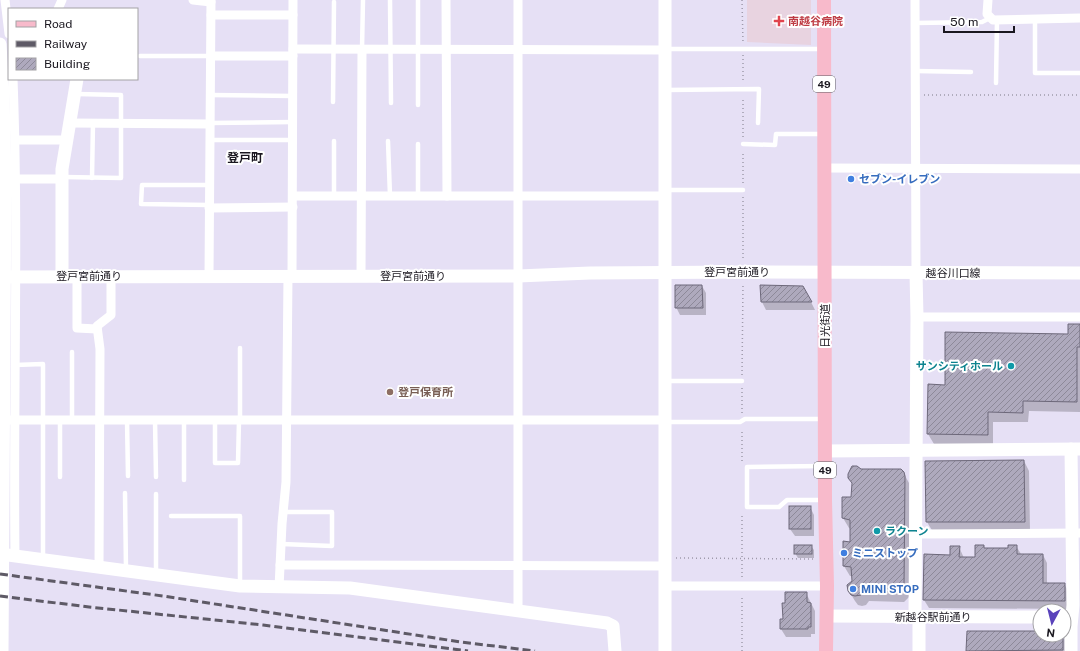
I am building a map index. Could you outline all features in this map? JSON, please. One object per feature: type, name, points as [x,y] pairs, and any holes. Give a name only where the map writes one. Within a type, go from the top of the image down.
[{"type":"main road","name":"日光街道","points":[[824,0],[826,651]]},
{"type":"street","points":[[5,0],[8,26]]},
{"type":"street","points":[[193,0],[211,1],[209,276]]},
{"type":"street","points":[[279,588],[286,482],[288,420],[290,276],[293,207],[293,0]]},
{"type":"street","points":[[446,0],[447,196]]},
{"type":"street","points":[[518,0],[518,610]]},
{"type":"street","points":[[665,0],[664,421],[668,562],[664,586],[665,651]]},
{"type":"street","points":[[915,0],[917,317],[916,534],[919,651]]},
{"type":"street","points":[[988,0],[987,14],[994,19],[1080,18]]},
{"type":"street","points":[[211,15],[293,15]]},
{"type":"street","points":[[0,44],[10,178],[15,277],[14,420],[16,556]]},
{"type":"street","points":[[210,56],[334,50],[664,49]]},
{"type":"street","points":[[361,276],[362,50]]},
{"type":"street","points":[[2,651],[10,178],[15,140],[13,80]]},
{"type":"street","points":[[62,276],[62,178],[77,80]]},
{"type":"street","points":[[70,123],[210,123]]},
{"type":"street","points":[[15,140],[67,140]]},
{"type":"street","points":[[825,168],[1080,169]]},
{"type":"street","points":[[10,178],[62,178]]},
{"type":"street","points":[[293,196],[518,196],[664,193]]},
{"type":"street","points":[[209,206],[293,207]]},
{"type":"street","name":"登戸宮前通り","points":[[0,277],[518,276],[576,273],[825,272]]},
{"type":"street","name":"越谷川口線","points":[[825,272],[1080,273]]},
{"type":"street","points":[[77,276],[78,328],[97,329]]},
{"type":"street","points":[[99,568],[100,348],[98,344],[97,326],[111,315],[111,276]]},
{"type":"street","points":[[917,317],[1080,317]]},
{"type":"street","points":[[0,420],[664,421]]},
{"type":"street","points":[[825,451],[1076,449],[1076,533],[1072,617]]},
{"type":"street","points":[[916,534],[1076,533]]},
{"type":"street","points":[[0,554],[240,586],[279,588],[350,588],[607,623],[613,626],[615,651]]},
{"type":"street","points":[[280,564],[518,566],[668,562]]},
{"type":"street","points":[[664,586],[827,586]]},
{"type":"street","name":"新越谷駅前通り","points":[[826,616],[1032,617]]},
{"type":"lane","points":[[362,50],[363,0]]},
{"type":"lane","points":[[390,0],[391,103]]},
{"type":"lane","points":[[418,0],[418,105]]},
{"type":"lane","points":[[333,102],[334,2]]},
{"type":"lane","points":[[915,23],[982,22],[994,19],[996,83]]},
{"type":"lane","points":[[1035,19],[1035,73],[1080,73]]},
{"type":"lane","points":[[664,49],[824,49]]},
{"type":"lane","points":[[140,56],[210,56]]},
{"type":"lane","points":[[916,71],[972,72]]},
{"type":"lane","points":[[665,90],[759,89],[758,123]]},
{"type":"lane","points":[[62,178],[121,178],[121,95],[76,94]]},
{"type":"lane","points":[[210,95],[293,96]]},
{"type":"lane","points":[[210,123],[293,122]]},
{"type":"lane","points":[[92,178],[93,123]]},
{"type":"lane","points":[[743,144],[774,145],[776,134],[824,134]]},
{"type":"lane","points":[[210,140],[293,140]]},
{"type":"lane","points":[[334,141],[334,196]]},
{"type":"lane","points":[[388,141],[390,196]]},
{"type":"lane","points":[[418,144],[418,196]]},
{"type":"lane","points":[[209,206],[141,204],[142,185],[210,185]]},
{"type":"lane","points":[[664,193],[743,190]]},
{"type":"lane","points":[[215,420],[215,463],[238,463],[240,348]]},
{"type":"lane","points":[[72,352],[72,420]]},
{"type":"lane","points":[[15,364],[43,364],[43,560]]},
{"type":"lane","points":[[664,381],[742,381]]},
{"type":"lane","points":[[664,421],[740,422],[745,419],[825,419]]},
{"type":"lane","points":[[60,420],[60,477]]},
{"type":"lane","points":[[127,420],[128,476]]},
{"type":"lane","points":[[155,420],[156,477]]},
{"type":"lane","points":[[184,420],[184,480]]},
{"type":"lane","points":[[825,466],[747,467],[747,507],[779,507],[787,500],[825,500]]},
{"type":"lane","points":[[125,493],[126,571]]},
{"type":"lane","points":[[156,494],[156,575]]},
{"type":"lane","points":[[282,544],[332,546],[332,512],[283,512]]},
{"type":"lane","points":[[171,516],[240,516],[240,586]]},
{"type":"path","points":[[742,0],[743,272]]},
{"type":"path","points":[[915,95],[1080,95]]},
{"type":"path","points":[[668,562],[814,559]]},
{"type":"shaded area","name":"南越谷病院","points":[[747,0],[811,0],[811,45],[747,42]]},
{"type":"building","points":[[675,285],[702,285],[703,308],[675,308]]},
{"type":"building","points":[[760,285],[803,286],[812,302],[761,302]]},
{"type":"building","name":"サンシティホール","points":[[1068,324],[1080,324],[1080,347],[1077,347],[1077,402],[1023,401],[1023,413],[988,412],[988,435],[927,434],[928,384],[945,385],[945,332],[1068,334]]},
{"type":"building","points":[[1024,460],[1025,522],[926,522],[925,461]]},
{"type":"building","name":"ラクーン","points":[[852,466],[857,466],[861,469],[901,469],[904,472],[904,587],[898,592],[863,591],[861,595],[855,596],[851,595],[848,591],[847,585],[852,581],[851,567],[843,566],[843,541],[850,542],[850,520],[842,518],[842,497],[851,497],[852,483],[848,478],[848,474]]},
{"type":"building","points":[[789,506],[811,506],[811,529],[789,529]]},
{"type":"building","points":[[794,545],[812,545],[812,554],[794,554]]},
{"type":"building","points":[[975,545],[984,545],[984,548],[1008,548],[1008,545],[1017,545],[1017,554],[1043,554],[1043,583],[1065,583],[1065,601],[923,600],[924,554],[950,555],[950,546],[960,546],[959,557],[975,557]]},
{"type":"building","points":[[785,592],[807,592],[807,602],[811,603],[811,627],[808,627],[808,629],[780,629],[780,619],[783,619],[782,603],[785,603]]},
{"type":"building","points":[[967,631],[1032,631],[1032,643],[1063,643],[1063,650],[966,651]]},
{"type":"railway","points":[[0,574],[163,596],[461,642],[535,651]]},
{"type":"railway","points":[[0,596],[263,625],[468,651]]},
{"type":"place","name":"南越谷病院","points":[[779,21]]},
{"type":"place","name":"セブン-イレブン","points":[[851,179]]},
{"type":"place","name":"サンシティホール","points":[[1011,366]]},
{"type":"place","name":"登戸保育所","points":[[390,392]]},
{"type":"place","name":"ラクーン","points":[[877,531]]},
{"type":"place","name":"ミニストップ","points":[[844,553]]},
{"type":"place","name":"MINI STOP","points":[[853,589]]},
{"type":"district","name":"登戸町","points":[[245,158]]}]
